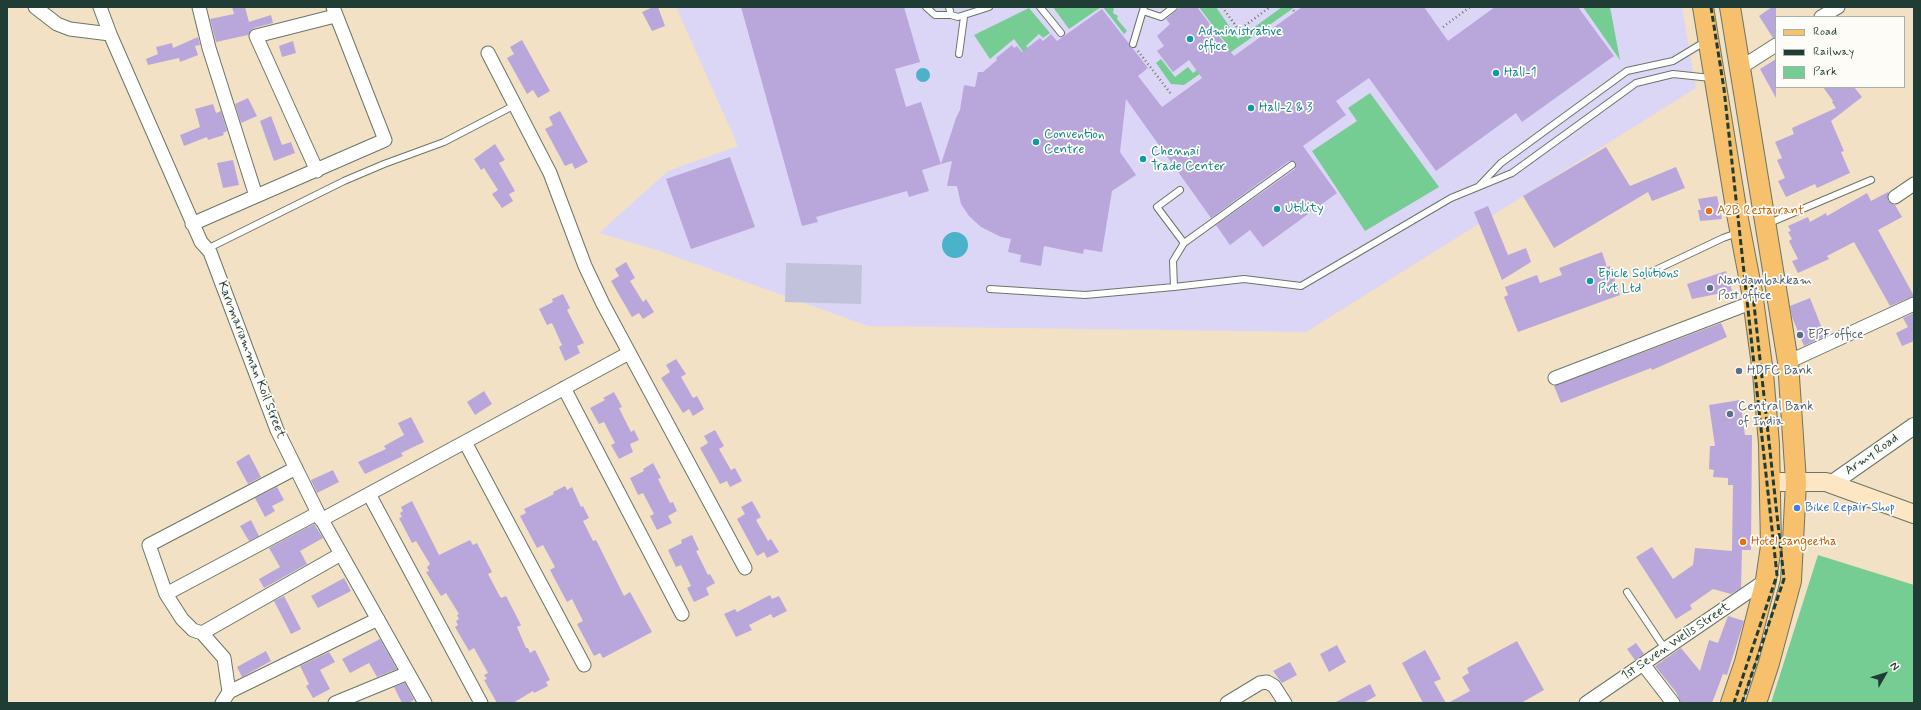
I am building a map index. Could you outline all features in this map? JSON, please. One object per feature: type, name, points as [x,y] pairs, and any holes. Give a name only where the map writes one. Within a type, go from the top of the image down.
[{"type":"main road","points":[[1703,7],[1753,302],[1763,373],[1770,444],[1771,546],[1766,580],[1745,662],[1731,703]]},
{"type":"main road","points":[[1730,7],[1788,362],[1796,482],[1790,581],[1770,663],[1756,703]]},
{"type":"main road","points":[[1746,257],[1771,254]]},
{"type":"main road","points":[[1770,482],[1818,481],[1831,484],[1914,514]]},
{"type":"street","points":[[35,7],[57,24],[70,29],[110,34]]},
{"type":"street","name":"Karumariamman Koil Street","points":[[100,7],[110,34],[192,224],[201,242],[210,252],[277,430],[320,516],[425,703]]},
{"type":"street","points":[[199,7],[209,48],[256,196]]},
{"type":"street","points":[[1823,16],[1838,7]]},
{"type":"street","points":[[192,224],[317,171],[385,140],[334,11],[256,36],[317,171]]},
{"type":"street","points":[[1740,68],[1775,46]]},
{"type":"street","points":[[488,53],[556,188],[588,273],[744,568]]},
{"type":"street","points":[[1895,197],[1914,184]]},
{"type":"street","points":[[1555,378],[1753,302]]},
{"type":"street","points":[[1788,362],[1914,304]]},
{"type":"street","points":[[166,594],[320,516],[369,494],[629,353]]},
{"type":"street","points":[[564,388],[682,614]]},
{"type":"street","name":"Army Road","points":[[1831,484],[1914,426]]},
{"type":"street","points":[[465,442],[584,665]]},
{"type":"street","points":[[229,692],[224,658],[202,634],[192,630],[182,619],[166,594],[149,545],[296,468]]},
{"type":"street","points":[[369,494],[481,703]]},
{"type":"street","points":[[202,634],[341,554]]},
{"type":"street","name":"1st Seven Wells Street","points":[[1586,703],[1766,580]]},
{"type":"street","points":[[222,703],[229,692],[378,619]]},
{"type":"street","points":[[1643,664],[1673,703]]},
{"type":"street","points":[[335,703],[408,673]]},
{"type":"street","points":[[1227,703],[1260,683],[1267,682],[1274,686],[1285,703]]},
{"type":"lane","points":[[926,7],[935,15],[950,15],[954,17],[964,17],[989,7]]},
{"type":"lane","points":[[949,7],[950,15]]},
{"type":"lane","points":[[1040,7],[1061,33]]},
{"type":"lane","points":[[1133,44],[1143,9],[1161,17],[1174,7]]},
{"type":"lane","points":[[959,54],[964,17]]},
{"type":"lane","points":[[1477,188],[1501,163],[1628,71],[1673,61],[1708,40]]},
{"type":"lane","points":[[990,289],[1086,295],[1244,279],[1301,286],[1450,198],[1512,173],[1636,84],[1673,74],[1714,78]]},
{"type":"lane","points":[[207,249],[344,181],[384,164],[444,142],[515,105]]},
{"type":"lane","points":[[1174,287],[1173,260],[1184,243],[1292,165]]},
{"type":"lane","points":[[1766,225],[1871,180]]},
{"type":"lane","points":[[1180,190],[1157,207],[1184,243]]},
{"type":"lane","points":[[1645,275],[1723,238],[1741,232]]},
{"type":"lane","points":[[1627,592],[1664,649]]},
{"type":"path","points":[[1222,7],[1239,30],[1270,7]]},
{"type":"path","points":[[1291,7],[1294,11]]},
{"type":"path","points":[[1461,7],[1464,11]]},
{"type":"path","points":[[1443,27],[1470,7]]},
{"type":"path","points":[[1133,44],[1170,94]]},
{"type":"shaded area","name":"Chennai Trade Center","points":[[676,7],[1682,7],[1696,88],[1306,332],[868,326],[657,250],[599,233],[668,171],[738,146]]},
{"type":"shaded area","points":[[786,263],[862,265],[861,304],[785,302]]},
{"type":"green space","points":[[1053,7],[1101,7],[1069,29]]},
{"type":"green space","points":[[1103,7],[1114,7],[1113,13],[1118,16],[1117,19],[1127,31],[1124,34]]},
{"type":"green space","points":[[1199,7],[1216,7],[1238,39],[1282,7],[1295,7],[1184,85],[1171,84],[1156,63],[1161,59],[1175,77],[1188,67],[1193,73],[1228,46]]},
{"type":"green space","points":[[1583,7],[1610,7],[1620,60]]},
{"type":"green space","points":[[1029,8],[1050,33],[1043,38],[1039,34],[1026,46],[1029,49],[1024,53],[1014,39],[990,59],[974,35]]},
{"type":"green space","points":[[1370,93],[1439,187],[1365,231],[1312,151],[1357,121],[1348,108]]},
{"type":"green space","points":[[1818,555],[1914,585],[1914,703],[1771,703]]},
{"type":"water","points":[[920,68],[926,68],[930,72],[930,78],[926,82],[920,82],[916,78],[916,72]]},
{"type":"water","points":[[955,232],[964,236],[968,245],[964,254],[955,258],[946,254],[942,245],[946,236]]},
{"type":"building","points":[[232,7],[245,7],[249,22],[271,15],[273,23],[254,28],[248,35],[216,42],[210,19],[234,14]]},
{"type":"building","points":[[653,7],[658,7],[665,26],[652,31],[642,12]]},
{"type":"building","points":[[741,7],[904,7],[920,62],[895,69],[906,107],[921,102],[941,164],[922,170],[929,191],[909,197],[907,191],[816,217],[818,222],[802,226]]},
{"type":"building","points":[[1181,7],[1197,7],[1234,56],[1302,7],[1424,7],[1448,41],[1495,7],[1578,7],[1614,56],[1522,122],[1516,113],[1436,171],[1369,78],[1336,101],[1346,115],[1303,146],[1337,193],[1263,247],[1250,230],[1230,245],[1216,225],[1295,169],[1295,162],[1289,161],[1211,218],[1126,99],[1120,152],[1136,175],[1112,191],[1102,252],[1084,249],[1083,254],[1044,246],[1041,266],[1020,262],[1021,255],[1008,252],[1011,239],[1001,237],[981,227],[969,216],[961,204],[957,186],[947,186],[952,161],[941,164],[960,110],[964,85],[975,87],[978,72],[983,72],[997,60],[996,58],[1012,45],[1014,48],[1017,46],[1022,52],[1040,38],[1043,41],[1051,34],[1057,41],[1102,9],[1148,68],[1138,76],[1162,107],[1202,78],[1189,60],[1173,72],[1157,51],[1164,46],[1157,36],[1170,24],[1166,19]]},
{"type":"building","points":[[1772,7],[1776,7],[1775,37],[1773,38],[1759,16]]},
{"type":"building","points":[[198,37],[200,45],[195,46],[198,55],[180,62],[179,58],[148,65],[146,59],[158,54],[156,47],[172,43],[173,48]]},
{"type":"building","points":[[522,40],[550,91],[538,98],[533,90],[527,94],[507,58],[514,54],[510,47]]},
{"type":"building","points":[[293,41],[296,53],[282,57],[279,46]]},
{"type":"building","points":[[1775,60],[1776,98],[1760,69]]},
{"type":"building","points":[[1824,88],[1855,88],[1862,97],[1831,121],[1844,151],[1841,152],[1850,173],[1817,188],[1815,184],[1786,197],[1778,181],[1785,178],[1777,160],[1782,158],[1775,142],[1794,134],[1792,128],[1836,108],[1832,102],[1833,101]]},
{"type":"building","points":[[248,98],[257,116],[241,123],[235,104]]},
{"type":"building","points":[[213,104],[216,113],[221,111],[227,131],[223,133],[224,135],[208,140],[207,137],[184,146],[180,135],[200,127],[195,109]]},
{"type":"building","points":[[560,111],[588,162],[575,169],[572,163],[565,166],[545,129],[553,125],[549,117]]},
{"type":"building","points":[[271,116],[282,145],[291,142],[295,153],[274,161],[260,121]]},
{"type":"building","points":[[495,144],[505,160],[499,163],[515,191],[509,194],[513,201],[502,208],[492,194],[498,190],[484,168],[481,170],[474,159]]},
{"type":"building","points":[[1606,147],[1630,186],[1676,167],[1685,188],[1652,201],[1648,192],[1554,248],[1523,196]]},
{"type":"building","points":[[730,157],[755,227],[691,249],[666,179]]},
{"type":"building","points":[[233,160],[239,185],[223,188],[217,163]]},
{"type":"building","points":[[1888,192],[1888,201],[1895,205],[1902,217],[1878,230],[1914,296],[1890,306],[1854,242],[1827,256],[1829,259],[1798,273],[1792,261],[1798,259],[1789,241],[1792,239],[1788,232],[1791,231],[1788,226],[1808,217],[1810,222],[1826,213],[1827,216],[1867,193],[1871,201]]},
{"type":"building","points":[[1717,196],[1722,219],[1700,221],[1698,210],[1701,210],[1698,199]]},
{"type":"building","points":[[1488,206],[1508,255],[1526,248],[1531,262],[1502,280],[1474,212]]},
{"type":"building","points":[[1602,252],[1607,267],[1610,266],[1620,295],[1518,332],[1504,297],[1508,295],[1505,287],[1537,275],[1540,283],[1562,275],[1559,268]]},
{"type":"building","points":[[626,262],[635,278],[630,281],[643,302],[646,299],[654,312],[643,319],[639,313],[632,317],[611,281],[619,276],[615,269]]},
{"type":"building","name":"Nandambakkam Post office","points":[[1726,271],[1732,291],[1692,299],[1687,284]]},
{"type":"building","points":[[563,294],[570,308],[567,310],[584,343],[577,346],[580,353],[565,361],[559,347],[562,345],[552,323],[547,325],[539,309],[553,302],[552,299]]},
{"type":"building","points":[[1810,298],[1825,336],[1804,346],[1792,317],[1790,306]]},
{"type":"building","points":[[1914,313],[1914,341],[1902,346],[1896,333],[1908,327],[1903,318]]},
{"type":"building","points":[[1721,323],[1727,337],[1652,370],[1651,368],[1561,403],[1554,386]]},
{"type":"building","points":[[676,359],[686,374],[681,377],[693,398],[697,396],[704,409],[693,416],[689,409],[683,413],[661,378],[670,372],[666,365]]},
{"type":"building","points":[[484,391],[492,404],[475,415],[467,402]]},
{"type":"building","points":[[614,392],[622,407],[619,408],[631,432],[634,430],[639,440],[630,444],[633,452],[619,459],[611,445],[615,443],[604,422],[599,424],[590,408],[605,400],[603,398]]},
{"type":"building","points":[[1740,400],[1745,435],[1752,435],[1751,550],[1742,550],[1741,588],[1731,594],[1713,589],[1690,605],[1692,609],[1676,619],[1636,557],[1652,547],[1673,579],[1693,565],[1695,548],[1732,551],[1733,485],[1728,485],[1728,478],[1713,477],[1714,470],[1709,469],[1710,446],[1715,446],[1709,405]]},
{"type":"building","points":[[411,417],[424,442],[401,453],[403,456],[365,474],[358,462],[386,449],[384,446],[404,435],[398,423]]},
{"type":"building","points":[[715,430],[724,446],[719,449],[731,470],[735,468],[742,481],[730,487],[727,481],[720,484],[700,448],[708,443],[704,436]]},
{"type":"building","points":[[249,454],[261,477],[248,484],[236,462]]},
{"type":"building","points":[[653,463],[661,478],[658,479],[670,503],[673,502],[677,511],[668,516],[672,523],[657,530],[650,516],[654,514],[643,493],[638,495],[630,478],[644,471],[643,469]]},
{"type":"building","points":[[333,470],[339,482],[317,493],[311,480]]},
{"type":"building","points":[[565,486],[567,490],[572,487],[581,507],[583,506],[589,518],[583,521],[593,541],[596,540],[624,596],[630,592],[652,632],[603,658],[600,653],[594,656],[577,624],[583,621],[572,599],[567,602],[550,570],[555,567],[543,545],[537,548],[520,516],[526,513],[524,509],[554,494],[553,492]]},
{"type":"building","points":[[277,487],[284,500],[272,506],[275,511],[265,517],[255,498]]},
{"type":"building","points":[[412,501],[439,555],[470,540],[473,545],[477,543],[492,572],[488,574],[498,593],[501,598],[506,596],[521,625],[517,627],[526,648],[528,648],[530,653],[535,650],[550,680],[546,682],[548,686],[534,693],[533,691],[513,703],[497,703],[484,680],[487,679],[484,675],[488,673],[474,648],[469,651],[455,627],[458,625],[456,621],[459,619],[457,615],[459,614],[446,593],[441,596],[426,572],[429,571],[427,567],[430,564],[416,541],[412,543],[399,518],[402,517],[400,513],[403,511],[401,507]]},
{"type":"building","points":[[752,501],[761,517],[756,520],[768,541],[771,539],[779,552],[767,558],[764,552],[757,556],[737,519],[745,514],[741,507]]},
{"type":"building","points":[[251,520],[259,536],[249,541],[240,526]]},
{"type":"building","points":[[314,524],[323,538],[300,551],[307,564],[264,588],[259,579],[280,567],[269,548]]},
{"type":"building","points":[[692,535],[699,550],[696,551],[708,575],[710,574],[715,583],[706,588],[709,595],[694,602],[687,588],[691,586],[681,565],[676,567],[668,550],[682,543],[681,540]]},
{"type":"building","points":[[344,578],[351,591],[318,608],[311,596]]},
{"type":"building","points":[[770,595],[772,599],[779,596],[787,611],[773,618],[771,614],[749,625],[752,630],[736,637],[724,614],[735,609],[737,612]]},
{"type":"building","points":[[284,596],[301,629],[291,634],[274,601]]},
{"type":"building","points":[[1728,616],[1744,621],[1727,675],[1723,674],[1712,703],[1681,703],[1676,692],[1655,666],[1681,648],[1700,671],[1709,640],[1718,643]]},
{"type":"building","points":[[380,639],[397,669],[377,677],[369,663],[350,673],[342,659]]},
{"type":"building","points":[[1517,641],[1544,690],[1521,703],[1448,703],[1470,691],[1462,677],[1469,673],[1467,668]]},
{"type":"building","points":[[1636,643],[1644,654],[1635,660],[1627,649]]},
{"type":"building","points":[[1337,645],[1346,662],[1329,672],[1320,654]]},
{"type":"building","points":[[1425,650],[1441,679],[1434,682],[1446,703],[1423,703],[1402,663]]},
{"type":"building","points":[[266,651],[271,661],[242,677],[237,667]]},
{"type":"building","points":[[329,652],[335,662],[320,670],[330,689],[313,698],[306,686],[309,684],[300,666]]},
{"type":"building","points":[[1290,662],[1297,675],[1282,683],[1273,671]]},
{"type":"building","points":[[405,683],[414,700],[408,703],[402,703],[394,687]]},
{"type":"building","points":[[1370,684],[1376,696],[1363,703],[1334,703]]},
{"type":"railway","points":[[1711,7],[1724,89],[1777,575],[1734,703]]},
{"type":"railway","points":[[1742,703],[1784,579],[1751,277]]},
{"type":"place","name":"Administrative office","points":[[1190,39]]},
{"type":"place","name":"Hall-1","points":[[1496,73]]},
{"type":"place","name":"Hall-2 & 3","points":[[1251,108]]},
{"type":"place","name":"Convention Centre","points":[[1036,142]]},
{"type":"place","name":"Chennai Trade Center","points":[[1143,159]]},
{"type":"place","name":"Utility","points":[[1277,209]]},
{"type":"place","name":"A2B Restaurant","points":[[1709,211]]},
{"type":"place","name":"Epicle Solutions Pvt Ltd","points":[[1590,281]]},
{"type":"place","name":"Nandambakkam Post office","points":[[1710,288]]},
{"type":"place","name":"EPF office","points":[[1800,335]]},
{"type":"place","name":"HDFC Bank","points":[[1739,371]]},
{"type":"place","name":"Central Bank of India","points":[[1730,414]]},
{"type":"place","name":"Bike Repair Shop","points":[[1797,508]]},
{"type":"place","name":"Hotel sangeetha","points":[[1743,542]]}]
